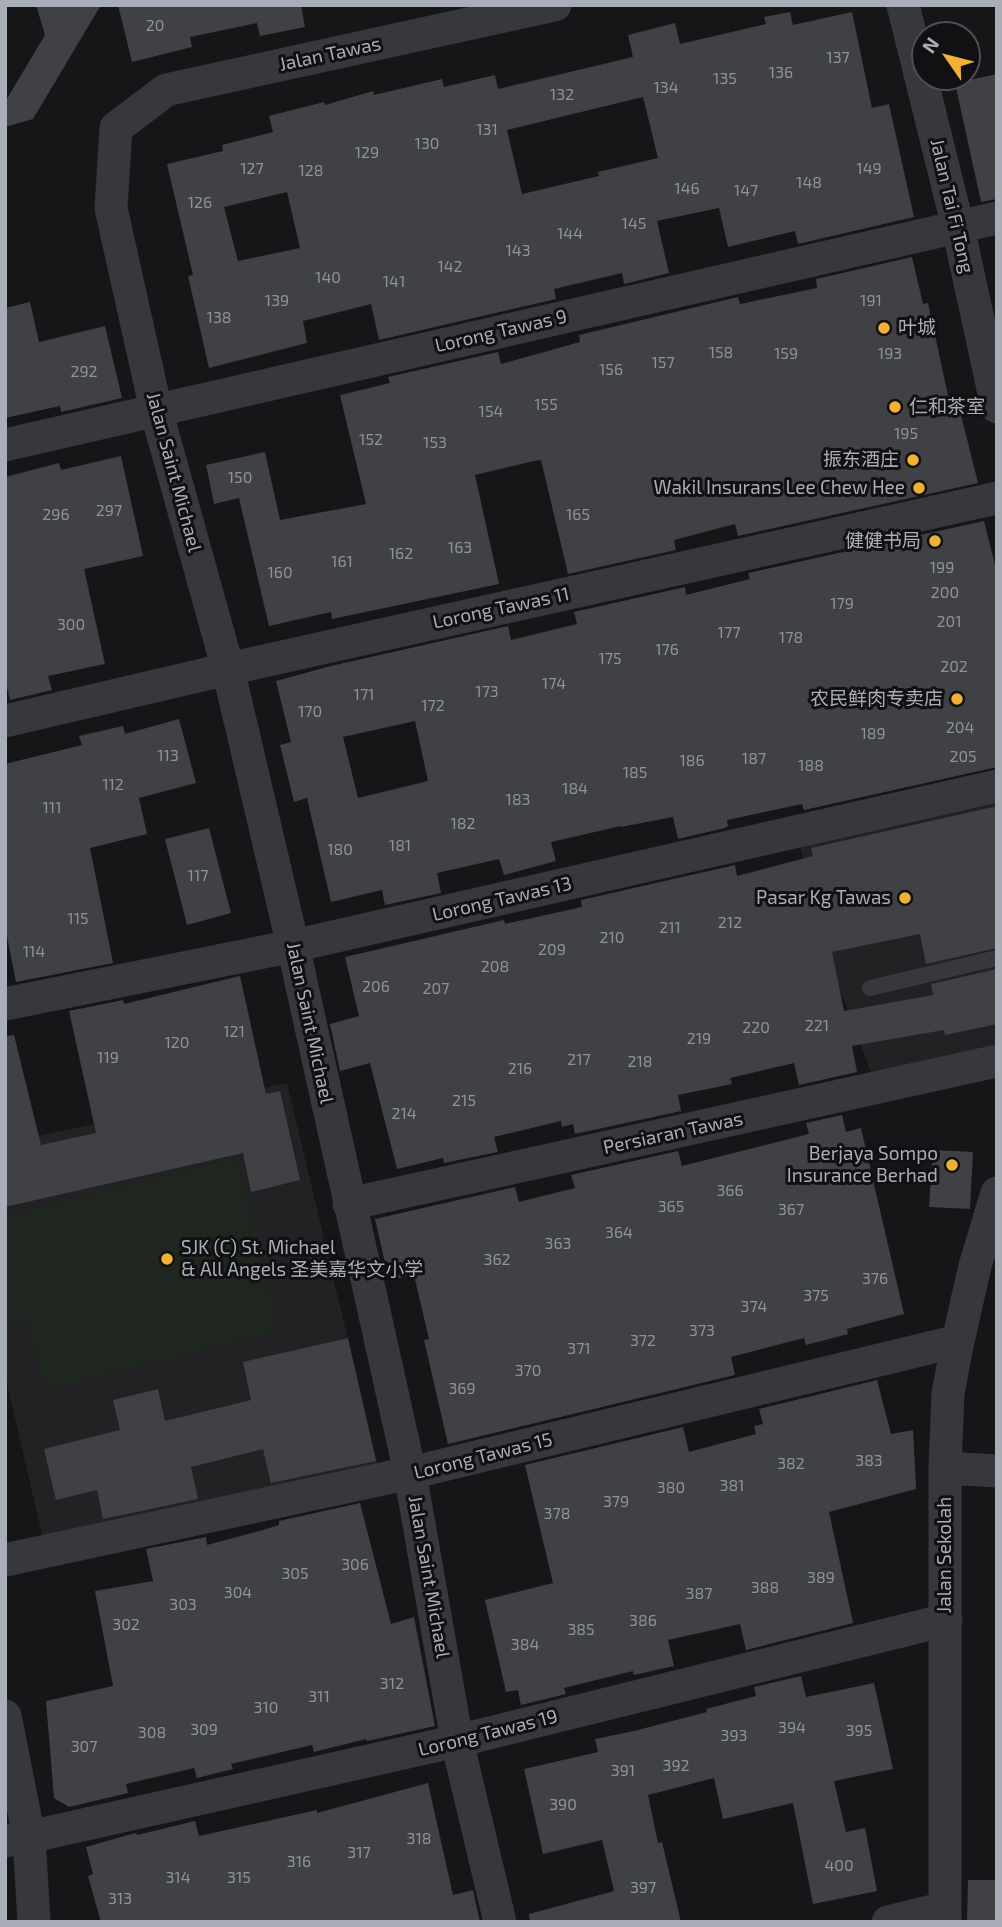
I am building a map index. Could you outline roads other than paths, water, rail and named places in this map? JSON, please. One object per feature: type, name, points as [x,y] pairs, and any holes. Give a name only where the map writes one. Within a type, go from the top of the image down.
[{"type":"street","name":"Jalan Tawas","points":[[116,128],[166,90],[555,5]]},
{"type":"street","name":"Jalan Tai Fi Tong","points":[[903,5],[958,227],[997,407]]},
{"type":"street","name":"Jalan Saint Michael","points":[[116,128],[111,208],[156,410],[228,669],[293,946],[410,1474],[457,1741],[500,1922]]},
{"type":"street","name":"Lorong Tawas 9","points":[[5,444],[997,218]]},
{"type":"street","name":"Lorong Tawas 11","points":[[5,721],[997,498]]},
{"type":"street","name":"Lorong Tawas 13","points":[[5,1004],[293,946],[997,786]]},
{"type":"street","name":"Persiaran Tawas","points":[[349,1205],[997,1061]]},
{"type":"street","name":"Jalan Sekolah","points":[[945,1915],[945,1468],[948,1393],[975,1266],[997,1193]]},
{"type":"street","name":"Lorong Tawas 15","points":[[5,1560],[410,1474],[958,1341]]},
{"type":"street","points":[[945,1468],[997,1471]]},
{"type":"street","name":"Lorong Tawas 19","points":[[17,1839],[457,1741],[946,1620]]},
{"type":"street","points":[[5,1716],[17,1839],[31,1920]]},
{"type":"street","points":[[888,1922],[945,1915]]},
{"type":"lane","points":[[870,988],[997,958]]},
{"type":"place","name":"叶城","points":[[884,328]]},
{"type":"place","name":"仁和茶室","points":[[895,407]]},
{"type":"place","name":"振东酒庄","points":[[913,460]]},
{"type":"place","name":"Wakil Insurans Lee Chew Hee","points":[[919,488]]},
{"type":"place","name":"健健书局","points":[[935,541]]},
{"type":"place","name":"农民鲜肉专卖店","points":[[957,699]]},
{"type":"place","name":"Pasar Kg Tawas","points":[[905,898]]},
{"type":"place","name":"Berjaya Sompo Insurance Berhad","points":[[952,1165]]},
{"type":"place","name":"SJK (C) St. Michael & All Angels 圣美嘉华文小学","points":[[167,1259]]}]
